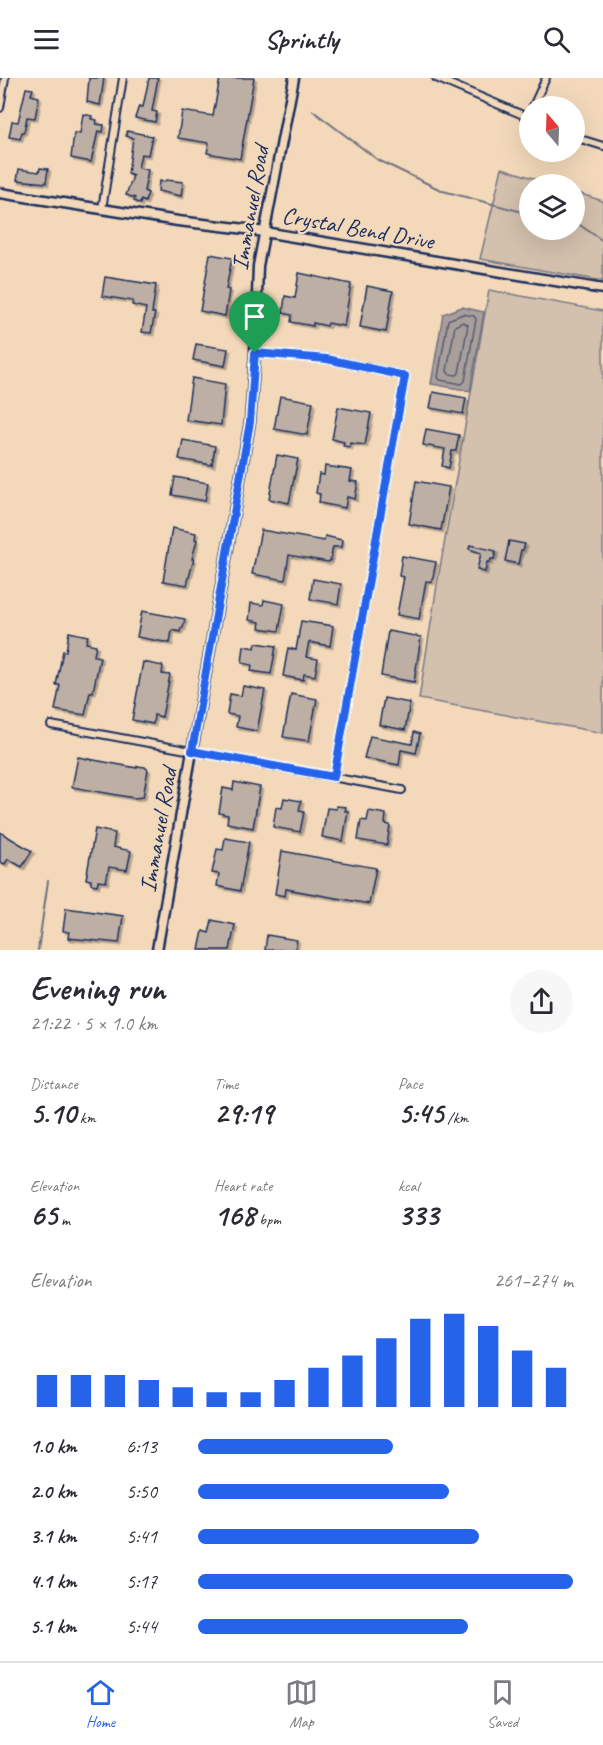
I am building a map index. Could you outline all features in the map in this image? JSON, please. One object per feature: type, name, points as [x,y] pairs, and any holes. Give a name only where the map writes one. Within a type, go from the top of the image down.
[{"type":"street","points":[[0,108],[5,78]]},
{"type":"street","points":[[102,209],[123,78]]},
{"type":"street","name":"Immanuel Road","points":[[157,950],[250,422],[255,353],[256,285],[294,78]]},
{"type":"street","points":[[436,78],[519,113]]},
{"type":"street","points":[[538,96],[546,78]]},
{"type":"street","points":[[585,140],[603,146]]},
{"type":"street","name":"Crystal Bend Drive","points":[[0,193],[264,232],[603,290]]},
{"type":"street","points":[[255,353],[327,359],[405,376],[334,777]]},
{"type":"street","points":[[51,725],[402,790]]},
{"type":"shaded area","points":[[502,168],[520,174],[519,240],[585,240],[585,195],[603,201],[603,281],[480,259]]},
{"type":"shaded area","points":[[489,290],[603,311],[603,733],[419,699]]},
{"type":"water","points":[[462,307],[484,312],[470,391],[431,384],[443,314]]},
{"type":"building","points":[[89,78],[104,78],[100,105],[87,102]]},
{"type":"building","points":[[149,78],[158,78],[152,111],[157,112],[155,122],[135,118],[139,106],[143,107]]},
{"type":"building","points":[[220,78],[254,78],[240,159],[207,153],[209,143],[178,138],[182,111],[213,116]]},
{"type":"building","points":[[26,88],[33,89],[31,95],[39,97],[35,118],[27,117],[20,139],[9,137],[12,121],[18,122]]},
{"type":"building","points":[[83,114],[92,116],[91,119],[97,120],[96,124],[104,125],[103,132],[98,131],[91,162],[71,158],[74,133],[80,134]]},
{"type":"building","points":[[127,131],[152,136],[148,155],[141,154],[138,168],[148,170],[144,191],[148,193],[145,202],[141,200],[140,204],[134,201],[135,198],[126,195],[133,176],[128,174],[133,138],[126,136]]},
{"type":"building","points":[[40,168],[48,169],[46,183],[17,180],[19,169],[39,172]]},
{"type":"building","points":[[159,181],[183,182],[181,196],[158,191]]},
{"type":"building","points":[[210,254],[232,258],[226,289],[229,290],[225,316],[200,311]]},
{"type":"building","points":[[299,273],[351,284],[344,326],[313,323],[313,326],[291,322],[292,315],[283,313],[285,296],[295,298]]},
{"type":"building","points":[[105,277],[156,285],[152,313],[155,313],[151,333],[142,332],[146,308],[132,305],[133,301],[102,296]]},
{"type":"building","points":[[367,286],[393,291],[386,332],[360,327]]},
{"type":"building","points":[[196,344],[228,349],[225,366],[193,360]]},
{"type":"building","points":[[192,378],[225,384],[221,425],[186,420]]},
{"type":"building","points":[[433,392],[466,398],[463,414],[430,408]]},
{"type":"building","points":[[280,396],[313,402],[307,435],[274,429]]},
{"type":"building","points":[[338,407],[371,413],[365,445],[350,443],[350,447],[343,446],[344,442],[332,439]]},
{"type":"building","points":[[426,429],[459,435],[456,451],[452,451],[449,468],[442,466],[445,449],[423,445]]},
{"type":"building","points":[[183,440],[215,446],[212,465],[179,459]]},
{"type":"building","points":[[277,455],[298,459],[289,503],[269,499]]},
{"type":"building","points":[[325,466],[352,470],[350,481],[358,482],[355,499],[347,497],[345,508],[319,503],[320,494],[316,493],[319,474],[324,475]]},
{"type":"building","points":[[175,477],[208,483],[205,501],[172,495]]},
{"type":"building","points":[[416,481],[449,487],[441,530],[409,524]]},
{"type":"building","points":[[172,528],[196,533],[195,539],[197,540],[192,559],[194,559],[187,585],[163,581]]},
{"type":"building","points":[[261,530],[324,541],[325,536],[342,540],[341,547],[333,547],[328,562],[289,555],[285,580],[252,574]]},
{"type":"building","points":[[509,541],[525,544],[518,564],[505,561]]},
{"type":"building","points":[[470,545],[496,551],[494,559],[487,562],[485,572],[477,570],[481,553],[469,549]]},
{"type":"building","points":[[402,556],[436,562],[432,582],[426,581],[419,619],[397,615],[404,577],[399,576]]},
{"type":"building","points":[[313,579],[341,584],[338,604],[310,599]]},
{"type":"building","points":[[264,600],[284,604],[279,631],[259,628],[260,622],[249,620],[251,603],[263,605]]},
{"type":"building","points":[[142,611],[185,619],[183,628],[180,632],[172,630],[170,643],[137,637]]},
{"type":"building","points":[[301,621],[333,626],[330,646],[309,642],[306,657],[318,659],[315,676],[304,674],[303,680],[283,676],[288,648],[296,650]]},
{"type":"building","points":[[388,631],[421,637],[414,682],[381,676]]},
{"type":"building","points":[[69,632],[88,636],[86,643],[96,645],[94,656],[100,657],[93,692],[90,692],[85,715],[55,710],[60,685],[56,685]]},
{"type":"building","points":[[256,643],[276,646],[271,674],[251,671],[252,665],[242,663],[244,646],[255,648]]},
{"type":"building","points":[[143,662],[163,666],[162,674],[170,675],[162,717],[154,715],[153,724],[132,720]]},
{"type":"building","points":[[243,686],[265,690],[257,731],[236,727],[238,716],[227,714],[230,694],[241,696]]},
{"type":"building","points":[[291,694],[317,699],[309,741],[283,737]]},
{"type":"building","points":[[384,698],[410,703],[405,730],[379,725]]},
{"type":"building","points":[[414,732],[420,734],[416,753],[401,750],[399,765],[364,758],[370,736],[412,744]]},
{"type":"building","points":[[78,757],[137,768],[137,766],[145,767],[148,770],[143,797],[134,798],[72,787]]},
{"type":"building","points":[[234,782],[260,787],[253,828],[227,823],[228,815],[219,813],[223,788],[233,790]]},
{"type":"building","points":[[284,798],[301,801],[299,811],[304,812],[300,832],[273,827],[276,807],[282,808]]},
{"type":"building","points":[[336,806],[346,807],[345,811],[348,811],[343,841],[322,837],[327,808],[336,809]]},
{"type":"building","points":[[369,811],[386,814],[385,824],[390,825],[387,845],[358,840],[361,820],[367,821]]},
{"type":"building","points":[[95,829],[115,833],[113,847],[131,851],[127,870],[109,867],[106,882],[98,881],[97,885],[91,884],[91,880],[86,879]]},
{"type":"building","points":[[0,832],[32,851],[22,867],[8,859],[5,864],[0,862]]},
{"type":"building","points":[[225,838],[249,842],[240,891],[217,886],[219,874],[212,873],[217,849],[223,850]]},
{"type":"building","points":[[282,851],[376,868],[369,904],[286,889],[285,896],[275,894]]},
{"type":"building","points":[[66,908],[123,916],[119,943],[68,938],[69,932],[63,931]]},
{"type":"building","points":[[212,920],[235,925],[230,950],[199,950],[203,931],[209,933]]},
{"type":"building","points":[[267,935],[297,940],[295,950],[265,950]]},
{"type":"waterway","points":[[313,111],[378,160],[443,191],[519,211]]},
{"type":"waterway","points":[[585,229],[603,241]]},
{"type":"waterway","points":[[38,950],[48,881]]},
{"type":"route","points":[[255,353],[327,359],[405,376],[334,777],[192,751],[250,422],[255,353]]}]
